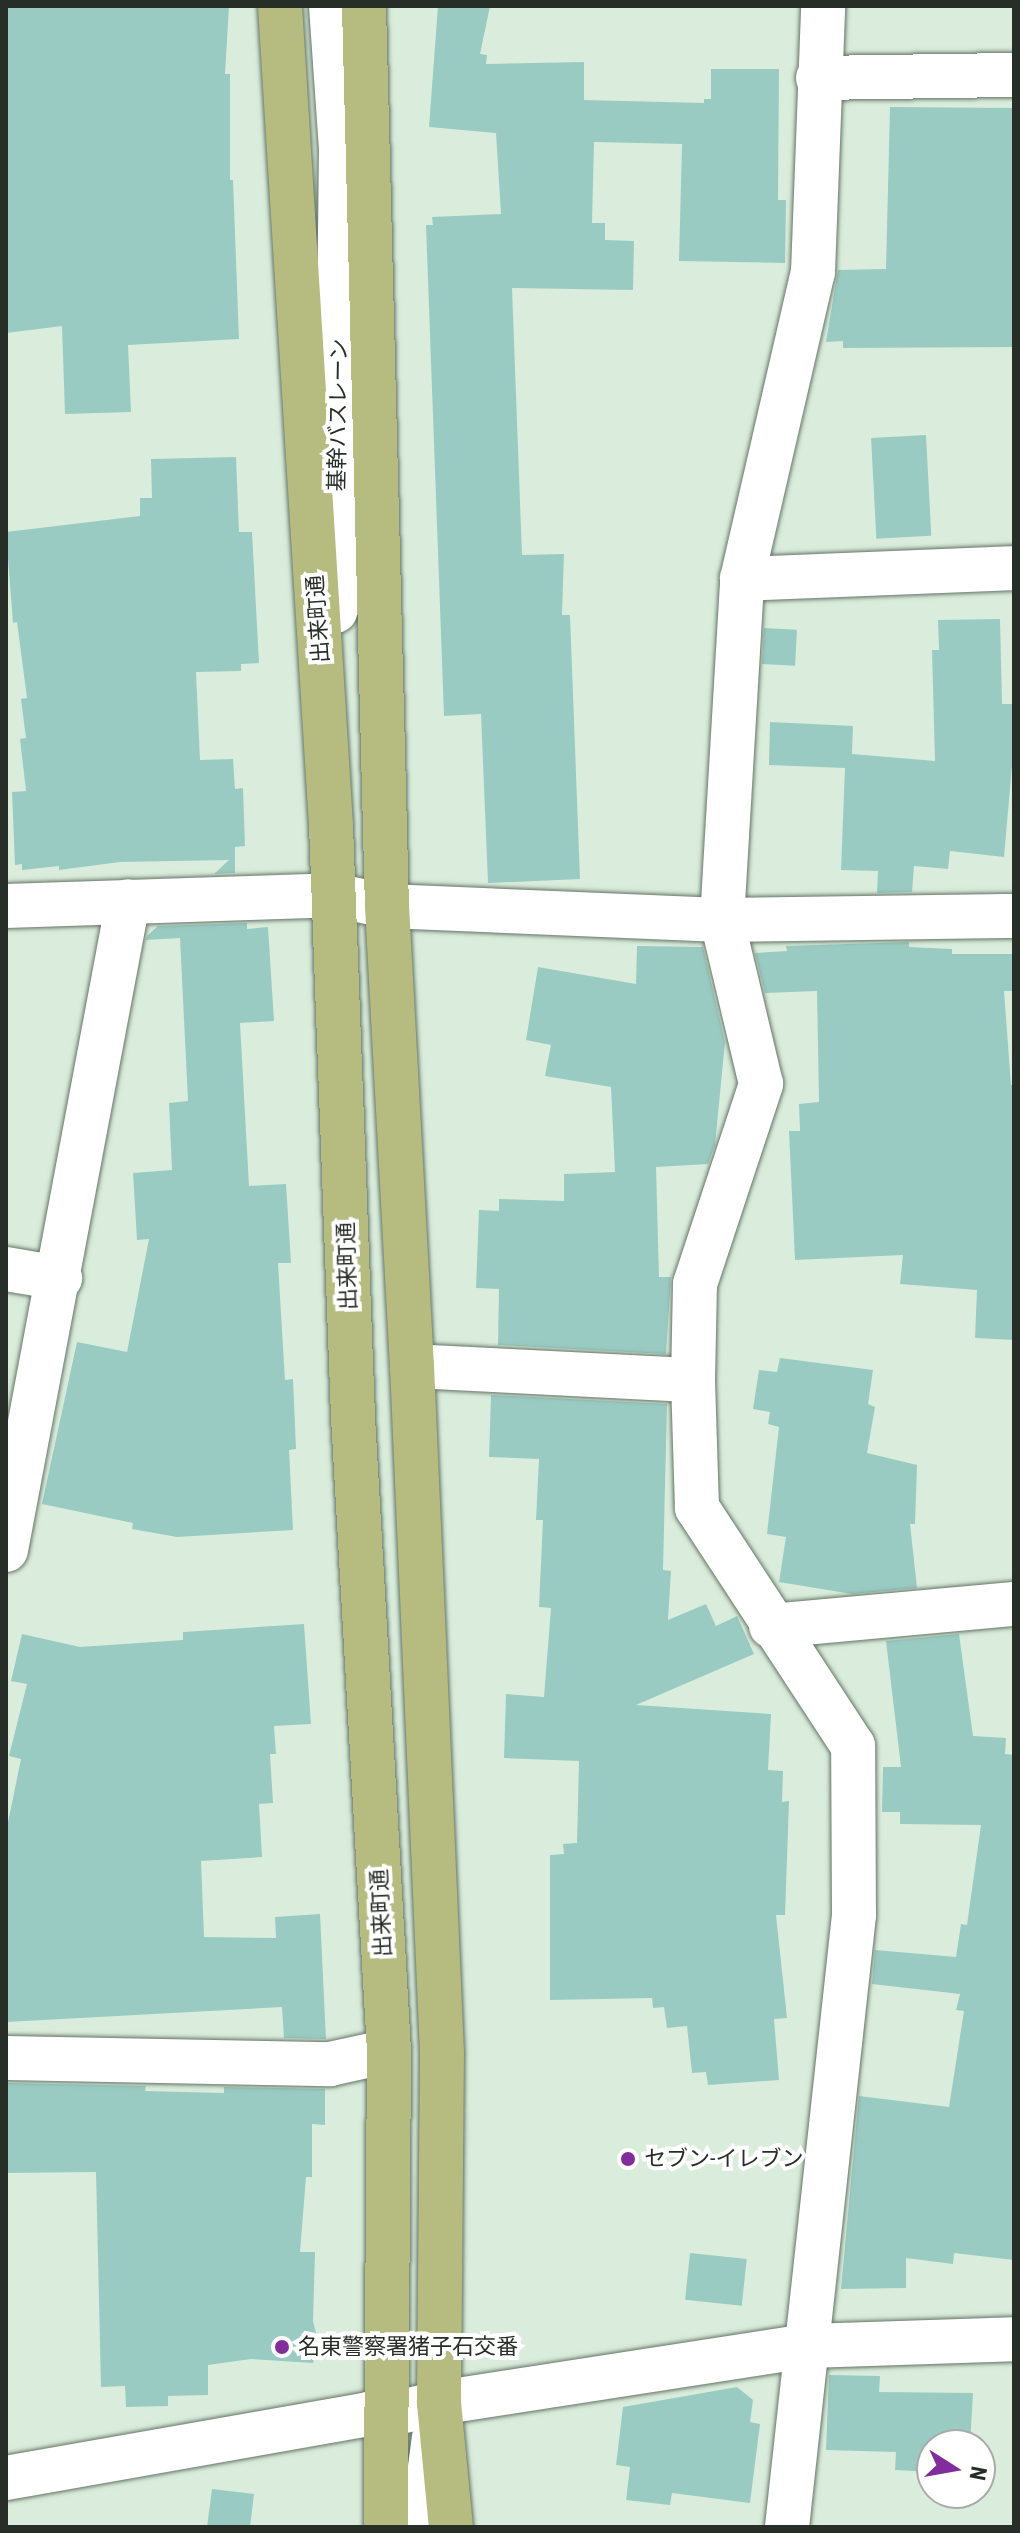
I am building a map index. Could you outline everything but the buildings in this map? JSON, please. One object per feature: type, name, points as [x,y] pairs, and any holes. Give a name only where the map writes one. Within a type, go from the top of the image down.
[{"type":"main road","name":"出来町通","points":[[280,6],[331,825],[353,1417],[389,2051],[386,2527]]},
{"type":"main road","points":[[364,6],[387,906],[412,1366],[442,2053],[439,2403],[451,2527]]},
{"type":"street","name":"基幹バスレーン","points":[[331,6],[341,149],[331,825]]},
{"type":"street","points":[[787,2527],[854,1915],[853,1746],[771,1626],[697,1508],[693,1380],[695,1284],[761,1084],[722,920],[742,579],[813,272],[823,6]]},
{"type":"street","points":[[818,78],[1014,75]]},
{"type":"street","points":[[742,579],[1014,568]]},
{"type":"street","points":[[6,906],[333,895],[387,906],[722,920],[1014,916]]},
{"type":"street","points":[[6,1550],[60,1278],[128,901]]},
{"type":"street","points":[[6,1269],[60,1278]]},
{"type":"street","points":[[412,1366],[693,1380]]},
{"type":"street","points":[[771,1626],[1014,1604]]},
{"type":"street","points":[[6,2058],[330,2064],[389,2051]]},
{"type":"street","points":[[6,2478],[368,2414],[387,2415],[439,2403],[808,2346],[1014,2339]]},
{"type":"street","points":[[422,2527],[439,2403]]},
{"type":"place","name":"セブン-イレブン","points":[[628,2159]]},
{"type":"place","name":"名東警察署猪子石交番","points":[[282,2347]]}]
